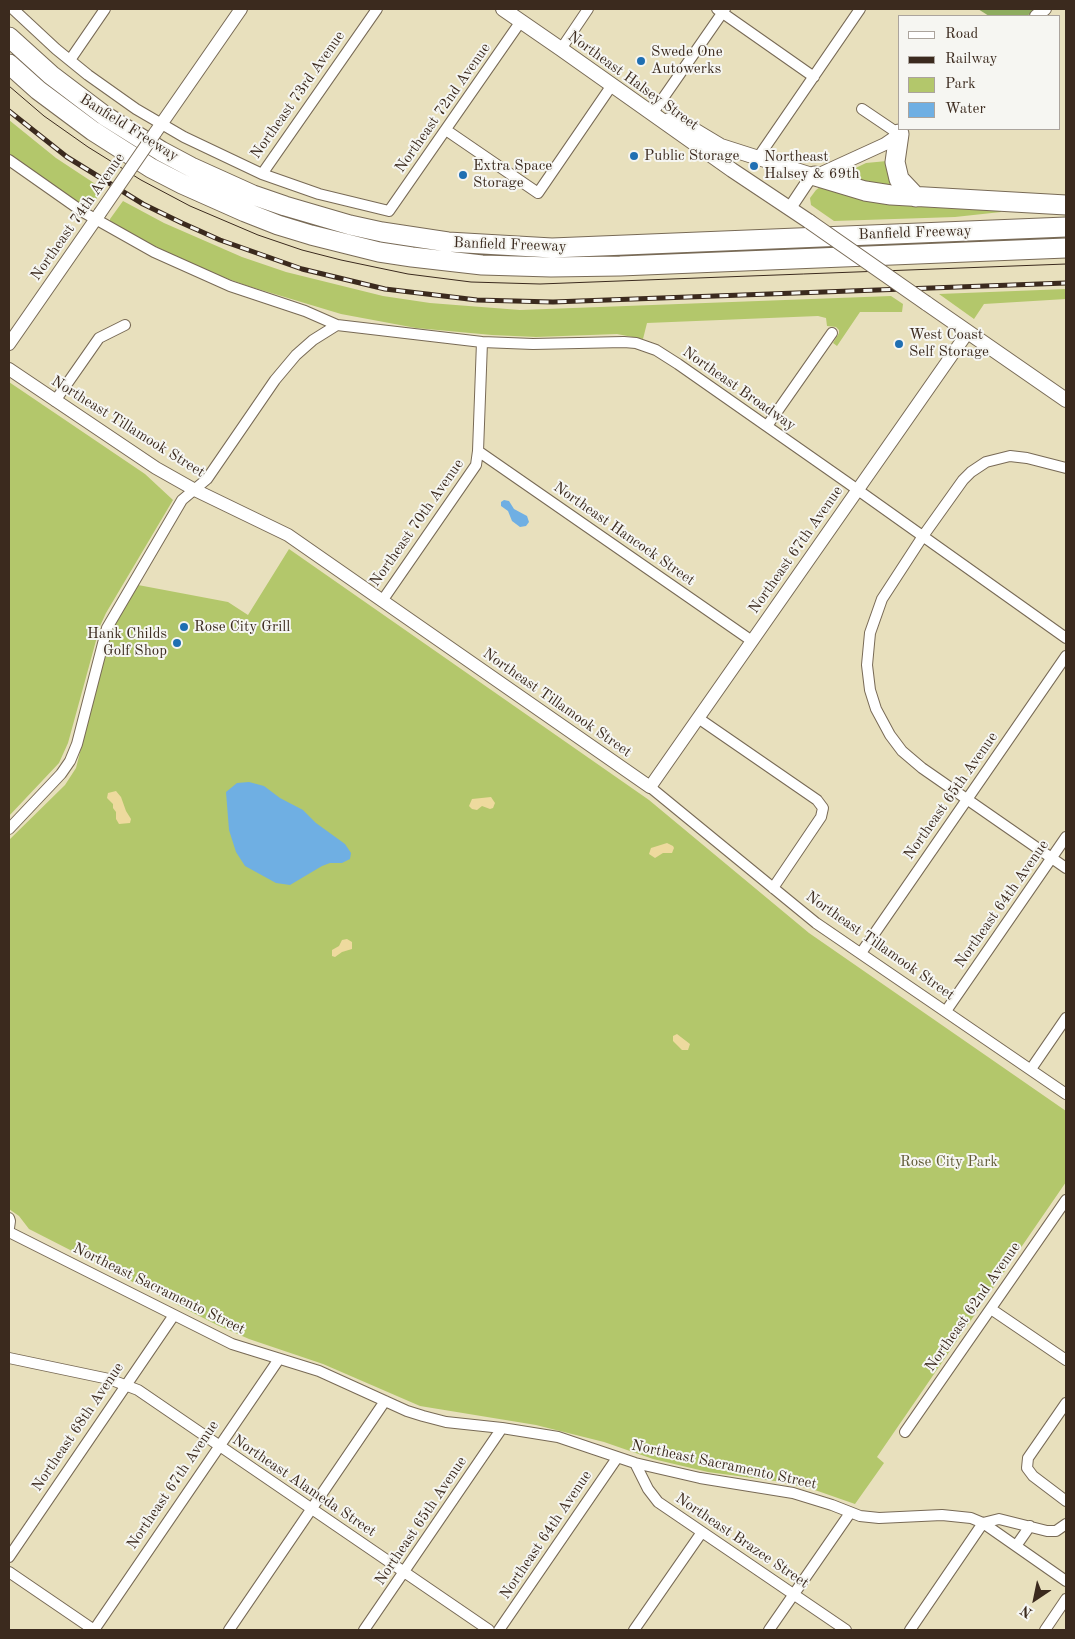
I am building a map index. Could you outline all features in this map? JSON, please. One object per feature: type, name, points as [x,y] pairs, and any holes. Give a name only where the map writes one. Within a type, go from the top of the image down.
[{"type":"highway","name":"Banfield Freeway","points":[[9,37],[51,75],[105,116],[161,151],[191,167],[253,195],[285,206],[350,225],[382,232],[448,242],[552,248],[1066,227]]},
{"type":"highway","name":"Banfield Freeway","points":[[9,64],[52,101],[93,131],[136,159],[182,184],[278,225],[320,238],[379,252],[464,263],[560,267],[1066,248]]},
{"type":"highway","points":[[902,131],[895,162],[899,179],[916,198]]},
{"type":"highway","points":[[815,176],[866,191],[916,198],[1066,205]]},
{"type":"main road","name":"Northeast Halsey Street","points":[[503,9],[562,48],[732,170],[790,208],[1066,400]]},
{"type":"main road","points":[[652,114],[691,128],[721,146],[815,176]]},
{"type":"street","points":[[12,9],[24,22],[70,60],[158,129],[262,174]]},
{"type":"street","points":[[70,60],[105,9]]},
{"type":"street","name":"Northeast 74th Avenue","points":[[9,344],[241,9]]},
{"type":"street","name":"Northeast 73rd Avenue","points":[[262,174],[377,9]]},
{"type":"street","points":[[562,48],[588,9]]},
{"type":"street","points":[[758,158],[860,9]]},
{"type":"street","points":[[652,114],[721,10],[814,77]]},
{"type":"street","name":"Northeast 72nd Avenue","points":[[262,174],[319,194],[389,211],[521,21]]},
{"type":"street","points":[[446,130],[538,193],[612,85]]},
{"type":"street","points":[[862,109],[898,129]]},
{"type":"street","points":[[790,208],[808,181],[815,176],[885,144],[902,131]]},
{"type":"street","name":"Northeast Broadway","points":[[9,160],[146,248],[230,286],[305,311],[338,325],[482,342],[533,344],[624,342],[645,346],[678,364],[1066,638]]},
{"type":"street","points":[[55,401],[99,338],[125,325]]},
{"type":"street","points":[[9,829],[57,779],[70,761],[77,744],[103,639],[111,620],[182,500],[207,479],[275,380],[296,355],[313,340],[338,325]]},
{"type":"street","name":"Northeast 67th Avenue","points":[[650,787],[968,332]]},
{"type":"street","points":[[767,426],[832,333]]},
{"type":"street","name":"Northeast 70th Avenue","points":[[382,600],[476,465],[482,342]]},
{"type":"street","name":"Northeast Tillamook Street","points":[[9,369],[156,468],[195,490],[288,535],[650,787],[816,923],[1066,1094]]},
{"type":"street","name":"Northeast Hancock Street","points":[[478,451],[752,642]]},
{"type":"street","points":[[1066,468],[1018,456],[1002,457],[986,462],[971,472],[963,480],[886,591],[872,625],[868,648],[869,682],[876,709],[895,742],[922,768],[1066,868]]},
{"type":"street","name":"Northeast 65th Avenue","points":[[861,953],[1066,656]]},
{"type":"street","points":[[698,718],[817,800],[823,808],[821,818],[773,888]]},
{"type":"street","name":"Northeast 64th Avenue","points":[[946,1011],[1066,837]]},
{"type":"street","points":[[1031,1069],[1066,1018]]},
{"type":"street","name":"Northeast 62nd Avenue","points":[[905,1432],[1066,1200]]},
{"type":"street","points":[[9,1218],[9,1230]]},
{"type":"street","name":"Northeast Sacramento Street","points":[[9,1230],[232,1344],[326,1374],[407,1411],[435,1420],[558,1437],[635,1463],[700,1478],[793,1493],[860,1516],[879,1518],[942,1515],[971,1518],[983,1523],[1066,1581]]},
{"type":"street","points":[[991,1309],[1066,1360]]},
{"type":"street","name":"Northeast 68th Avenue","points":[[9,1557],[174,1315]]},
{"type":"street","name":"Northeast Alameda Street","points":[[9,1358],[109,1379],[147,1396],[489,1630]]},
{"type":"street","name":"Northeast 67th Avenue","points":[[94,1630],[279,1359]]},
{"type":"street","points":[[229,1630],[385,1401]]},
{"type":"street","points":[[1066,1403],[1028,1458],[1027,1468],[1032,1476],[1066,1501]]},
{"type":"street","name":"Northeast 65th Avenue","points":[[364,1630],[502,1428]]},
{"type":"street","name":"Northeast 64th Avenue","points":[[499,1630],[617,1458]]},
{"type":"street","name":"Northeast Brazee Street","points":[[635,1463],[648,1490],[658,1502],[846,1630]]},
{"type":"street","points":[[769,1630],[850,1513]]},
{"type":"street","points":[[910,1630],[983,1523],[999,1519],[1048,1531],[1056,1530],[1066,1524]]},
{"type":"street","points":[[1016,1546],[1030,1526]]},
{"type":"street","points":[[634,1630],[702,1532]]},
{"type":"street","points":[[9,1572],[94,1630]]},
{"type":"street","points":[[1045,1630],[1066,1600]]},
{"type":"green space","points":[[978,9],[1036,9],[1028,15],[987,15]]},
{"type":"green space","points":[[9,120],[56,158],[103,189],[90,208],[83,206],[9,155]]},
{"type":"green space","points":[[887,161],[900,191],[841,175],[866,163]]},
{"type":"green space","points":[[820,187],[887,203],[937,208],[1001,209],[1001,212],[955,217],[834,221],[811,205],[810,198]]},
{"type":"green space","points":[[123,201],[164,223],[242,257],[286,272],[383,296],[430,303],[520,310],[891,296],[903,304],[902,312],[860,312],[837,346],[833,343],[839,330],[836,327],[827,326],[826,318],[818,316],[647,323],[643,339],[617,334],[536,337],[416,328],[341,314],[248,286],[209,272],[159,249],[110,222],[110,219]]},
{"type":"green space","points":[[1066,289],[1066,299],[984,304],[974,319],[939,294]]},
{"type":"green space","points":[[9,382],[145,474],[173,500],[100,626],[68,743],[59,763],[9,816]]},
{"type":"green space","name":"Rose City Park","points":[[289,549],[649,800],[809,933],[1066,1111],[1066,1182],[877,1457],[884,1463],[855,1504],[812,1489],[775,1481],[708,1472],[653,1459],[604,1442],[536,1425],[420,1406],[323,1364],[249,1339],[217,1325],[29,1229],[19,1216],[9,1209],[9,840],[65,785],[76,768],[114,624],[138,585],[228,602],[248,615]]},
{"type":"sand","points":[[116,791],[121,797],[131,819],[130,823],[119,824],[116,819],[113,804],[107,798],[108,793]]},
{"type":"sand","points":[[491,797],[495,803],[493,808],[490,809],[482,806],[477,810],[469,806],[472,799]]},
{"type":"sand","points":[[667,843],[674,848],[672,853],[663,853],[655,858],[649,854],[651,848]]},
{"type":"sand","points":[[347,939],[352,942],[352,949],[342,952],[335,957],[332,956],[332,950],[339,946],[342,940]]},
{"type":"sand","points":[[677,1034],[690,1044],[688,1050],[682,1050],[673,1041],[673,1036]]},
{"type":"water","points":[[504,500],[509,501],[514,509],[527,516],[529,522],[526,526],[520,527],[512,521],[508,511],[501,506],[501,502]]},
{"type":"water","points":[[249,782],[264,786],[280,798],[303,810],[316,823],[345,844],[351,853],[350,859],[342,863],[330,863],[322,866],[290,885],[276,883],[245,866],[236,852],[229,830],[226,792],[237,783]]},
{"type":"tram line","points":[[9,86],[44,116],[88,147],[141,180],[190,206],[258,235],[302,250],[408,274],[471,282],[540,284],[1066,264]]},
{"type":"railway","points":[[9,111],[67,157],[143,204],[182,223],[220,240],[302,269],[385,289],[477,300],[553,302],[1066,283]]},
{"type":"place","name":"Swede One Autowerks","points":[[641,61]]},
{"type":"place","name":"Public Storage","points":[[634,156]]},
{"type":"place","name":"Northeast Halsey & 69th","points":[[754,166]]},
{"type":"place","name":"Extra Space Storage","points":[[463,175]]},
{"type":"place","name":"West Coast Self Storage","points":[[899,344]]},
{"type":"place","name":"Rose City Grill","points":[[184,627]]},
{"type":"place","name":"Hank Childs Golf Shop","points":[[177,643]]}]
